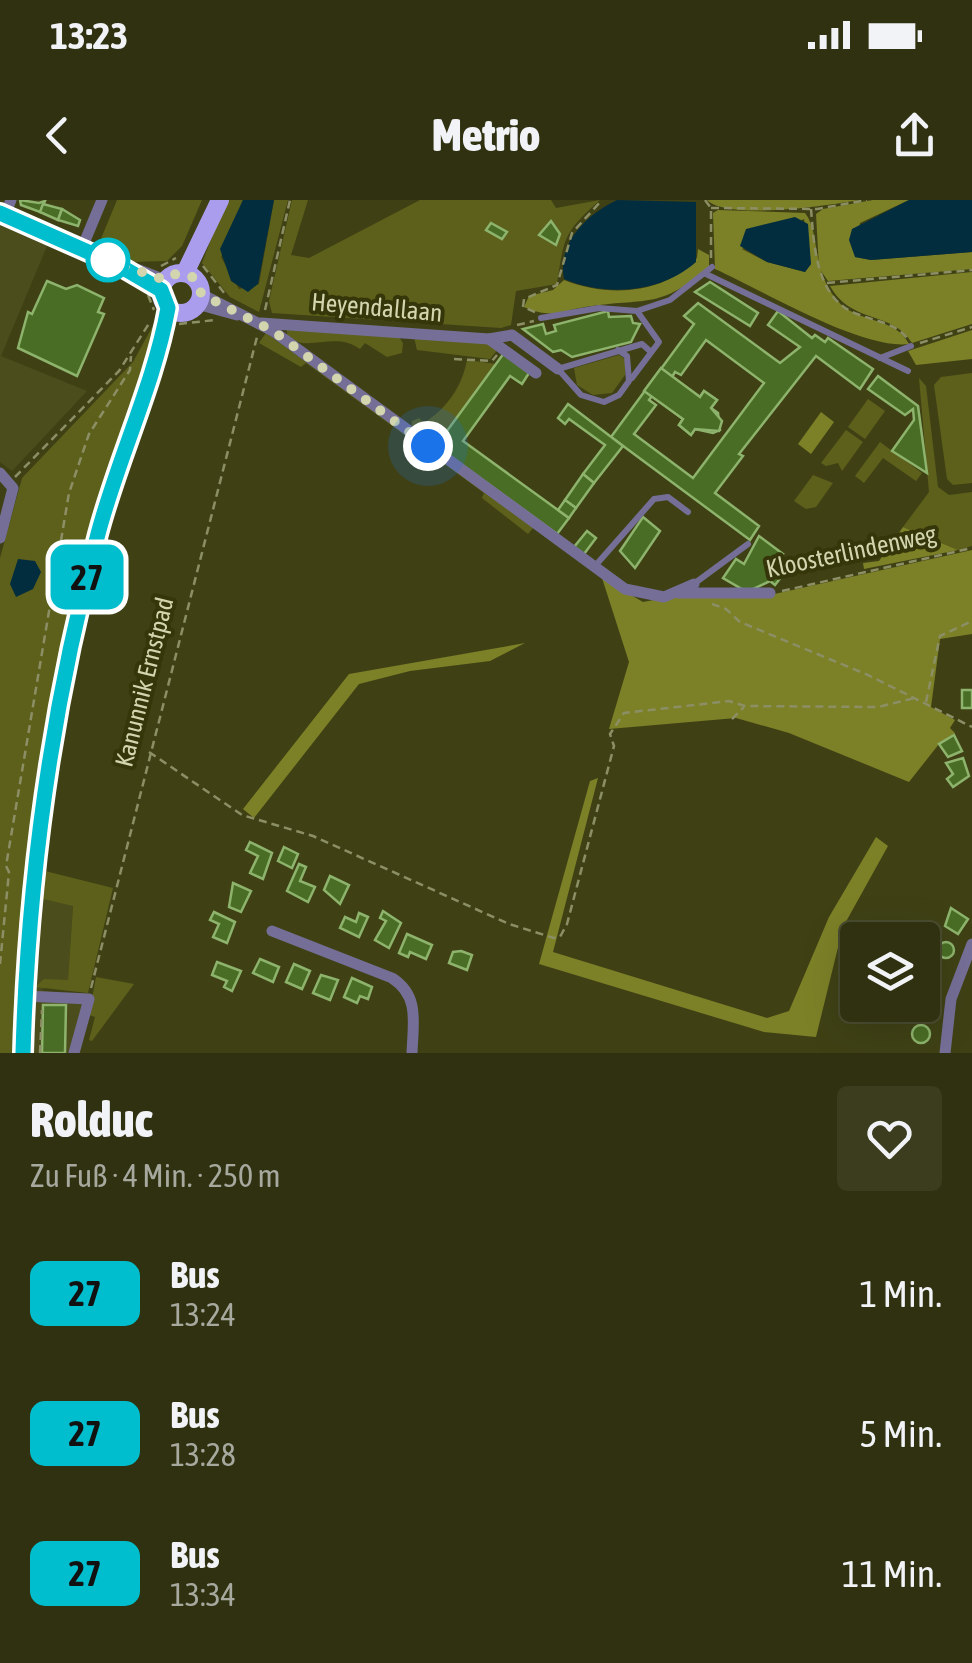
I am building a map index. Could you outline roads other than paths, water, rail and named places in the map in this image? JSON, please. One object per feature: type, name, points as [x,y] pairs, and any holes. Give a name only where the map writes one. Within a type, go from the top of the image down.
[{"type":"main road","points":[[23,1053],[36,852],[57,709],[99,530],[154,363],[220,200]]},
{"type":"main road","points":[[158,283],[182,292]]},
{"type":"main road","points":[[158,283],[182,292]]},
{"type":"street","points":[[11,200],[2,214],[158,283]]},
{"type":"street","points":[[82,248],[102,200]]},
{"type":"street","points":[[182,292],[262,323]]},
{"type":"street","name":"Heyendallaan","points":[[262,323],[489,340],[512,335],[558,368]]},
{"type":"street","name":"Kloosterlindenweg","points":[[262,323],[594,567],[640,595],[770,592]]},
{"type":"street","points":[[489,340],[536,374]]},
{"type":"street","points":[[0,538],[12,493],[5,477]]},
{"type":"street","points":[[680,593],[694,584]]},
{"type":"street","points":[[272,931],[374,971],[406,988],[414,1010],[412,1053]]},
{"type":"street","points":[[945,1053],[951,999],[972,944]]},
{"type":"street","points":[[25,996],[89,1000],[74,1053]]},
{"type":"lane","points":[[539,315],[599,308],[637,311],[670,300],[709,271],[908,370]]},
{"type":"lane","points":[[637,311],[658,338],[650,352],[617,397],[598,402],[581,395],[558,368],[642,344],[650,352]]},
{"type":"lane","points":[[880,358],[912,346]]},
{"type":"lane","points":[[618,350],[627,356],[629,381]]},
{"type":"lane","points":[[594,567],[654,499],[668,497],[688,512]]},
{"type":"lane","points":[[694,584],[748,544]]},
{"type":"water","points":[[243,200],[274,200],[258,284],[248,292],[231,281],[220,249]]},
{"type":"water","points":[[617,200],[696,202],[696,262],[667,280],[633,289],[598,288],[564,279],[565,254],[576,232]]},
{"type":"water","points":[[909,200],[972,200],[972,252],[871,260],[855,257],[849,240],[852,229]]},
{"type":"water","points":[[795,217],[808,224],[811,264],[805,272],[767,262],[740,246],[746,229]]},
{"type":"water","points":[[18,559],[35,561],[41,572],[33,589],[16,597],[10,584]]}]
